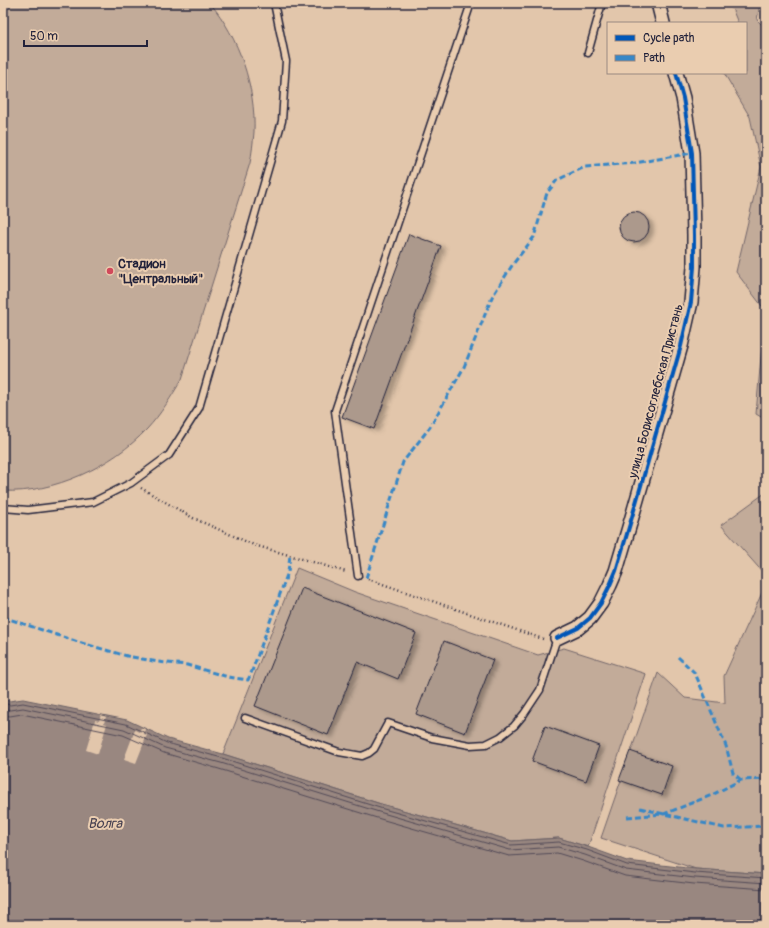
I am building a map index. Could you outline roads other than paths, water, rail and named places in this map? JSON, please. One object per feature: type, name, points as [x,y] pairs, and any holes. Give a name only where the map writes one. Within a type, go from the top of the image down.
[{"type":"street","points":[[658,3],[663,22]]},
{"type":"street","name":"улица Борисоглебская Пристань","points":[[557,638],[578,628],[590,618],[603,600],[616,571],[687,323],[691,302],[694,267],[692,153],[683,98],[676,74]]},
{"type":"lane","points":[[3,508],[28,510],[93,502],[132,483],[169,455],[199,408],[282,121],[286,61],[274,3]]},
{"type":"lane","points":[[358,576],[335,411],[471,3]]},
{"type":"lane","points":[[588,53],[602,3]]},
{"type":"lane","points":[[245,718],[339,752],[362,756],[374,749],[388,723],[432,738],[470,745],[486,744],[500,737],[514,726],[524,714],[540,690],[557,638]]},
{"type":"water","name":"Волга","points":[[3,699],[9,701],[23,699],[127,720],[168,739],[223,754],[381,804],[512,841],[559,838],[627,861],[696,869],[766,874],[766,925],[3,925]]},
{"type":"place","name":"Стадион \"Центральный\"","points":[[110,271]]}]
